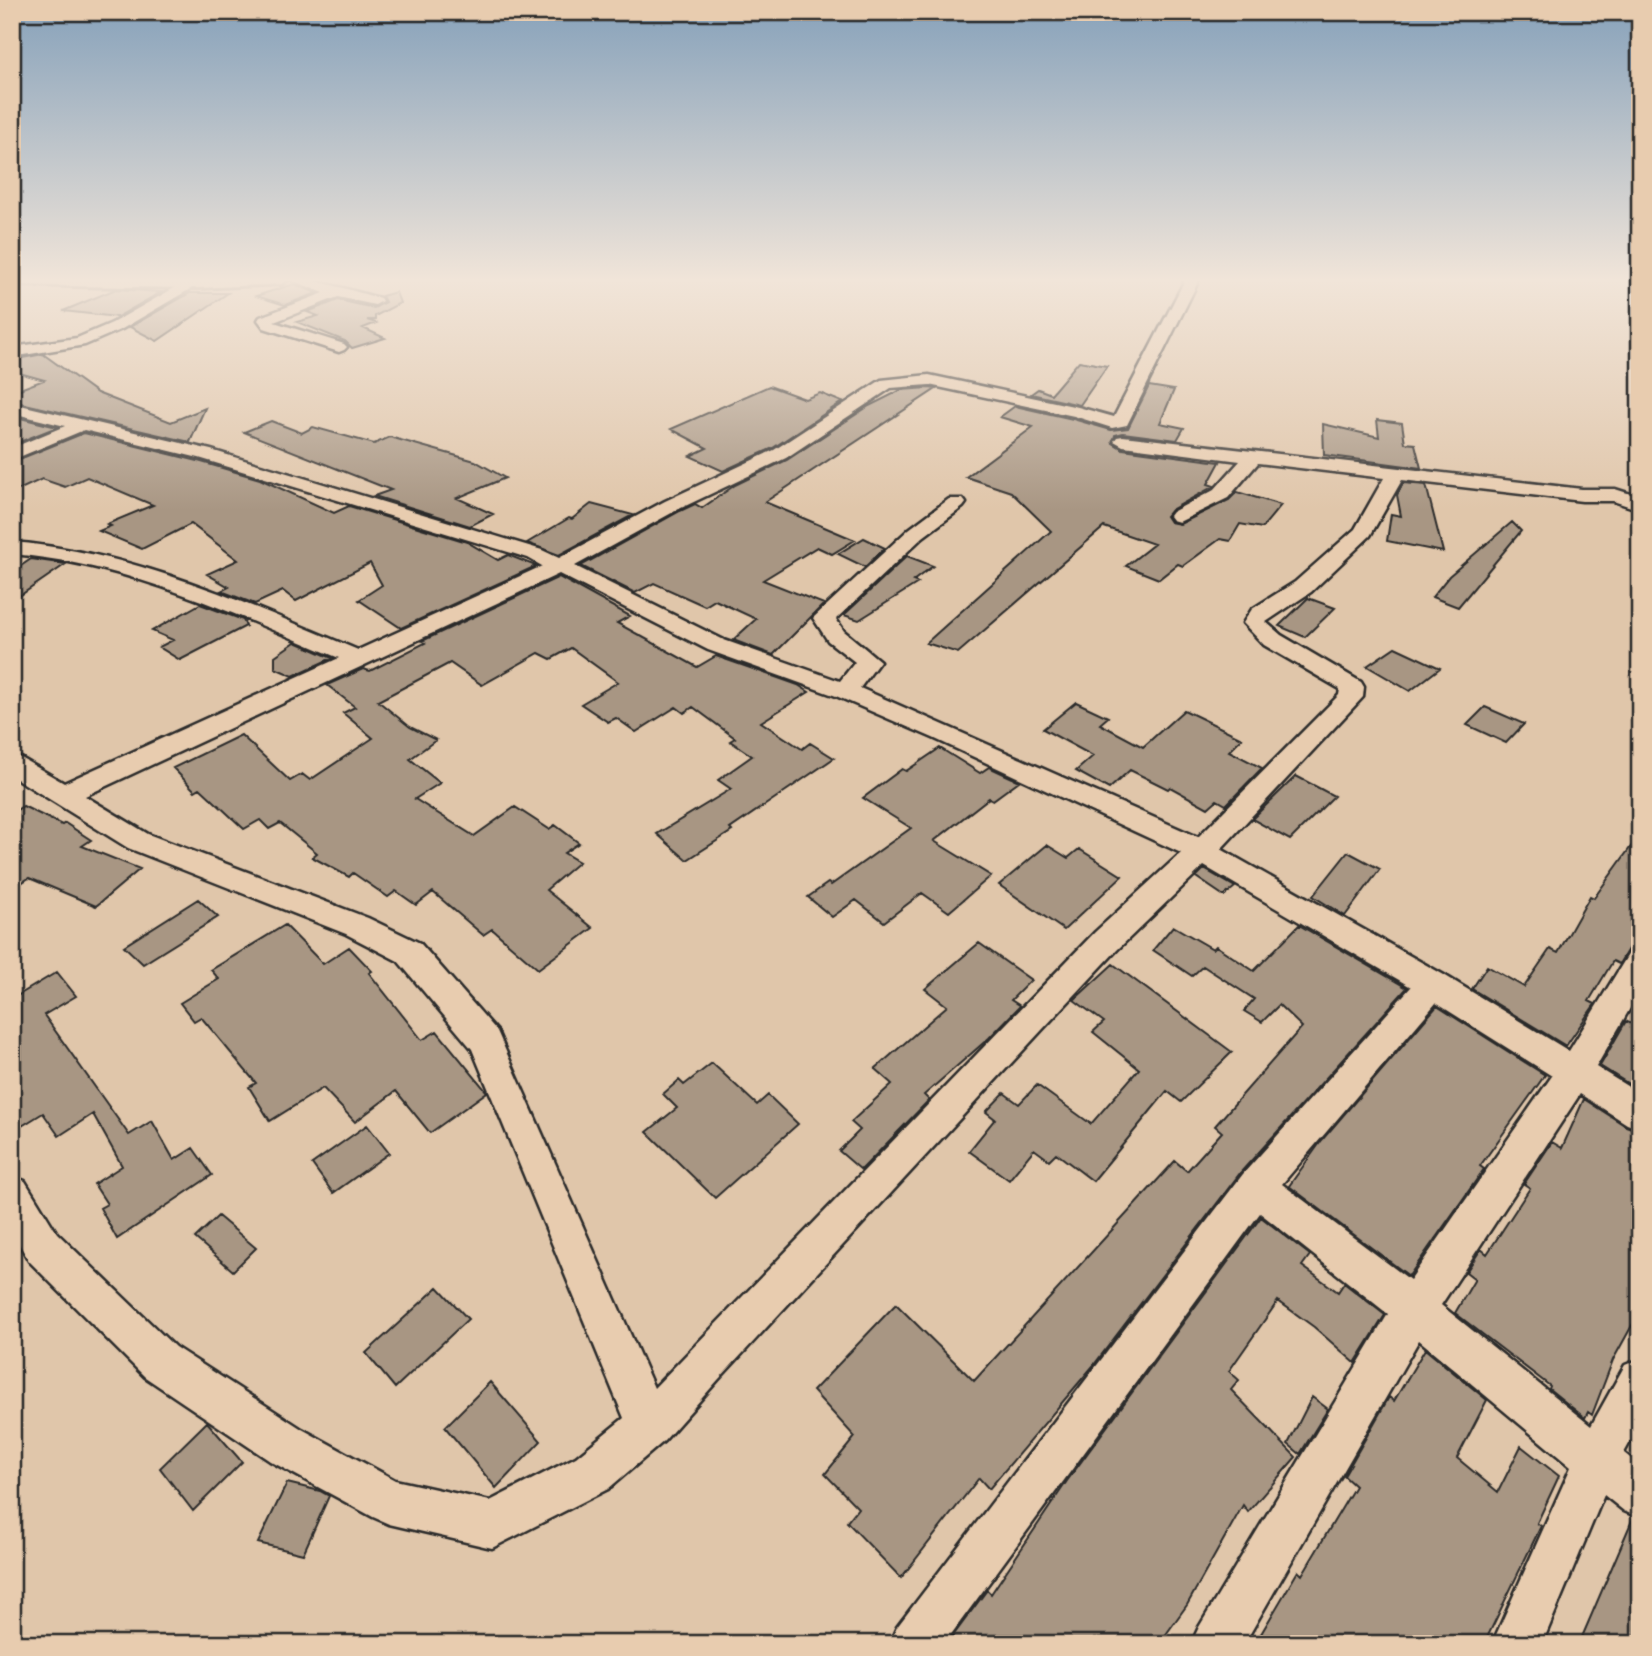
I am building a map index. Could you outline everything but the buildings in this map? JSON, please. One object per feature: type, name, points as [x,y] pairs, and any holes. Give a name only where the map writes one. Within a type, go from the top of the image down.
[{"type":"street","points":[[65,794],[559,566],[672,505],[779,454],[887,383],[929,380],[1078,412],[1112,423],[1121,421],[1155,355]]},
{"type":"street","points":[[12,408],[84,424],[301,482],[536,554],[716,645],[845,691],[942,732],[1202,851],[1433,984],[1640,1113]]},
{"type":"street","points":[[12,455],[84,424]]},
{"type":"street","points":[[1124,441],[1582,495],[1615,495],[1640,504]]},
{"type":"street","points":[[1179,516],[1221,494],[1253,457]]},
{"type":"street","points":[[12,1194],[43,1247],[160,1362],[286,1445],[389,1501],[492,1525],[592,1473],[649,1426],[702,1365],[1030,1020],[1106,942],[1202,851],[1351,697],[1352,688],[1336,674],[1269,638],[1259,631],[1254,623],[1261,614],[1303,587],[1363,532],[1396,474]]},
{"type":"street","points":[[845,691],[868,660],[836,636],[824,618],[916,533],[956,503]]},
{"type":"street","points":[[12,548],[35,548],[106,561],[207,597],[360,659]]},
{"type":"street","points":[[12,764],[138,841],[357,926],[409,952],[485,1041],[649,1426]]},
{"type":"street","points":[[1216,1644],[1414,1309],[1575,1072],[1640,961]]},
{"type":"street","points":[[914,1644],[1256,1187],[1433,984]]},
{"type":"street","points":[[1256,1187],[1414,1309],[1640,1495]]},
{"type":"street","points":[[1517,1644],[1597,1459],[1640,1380]]}]
